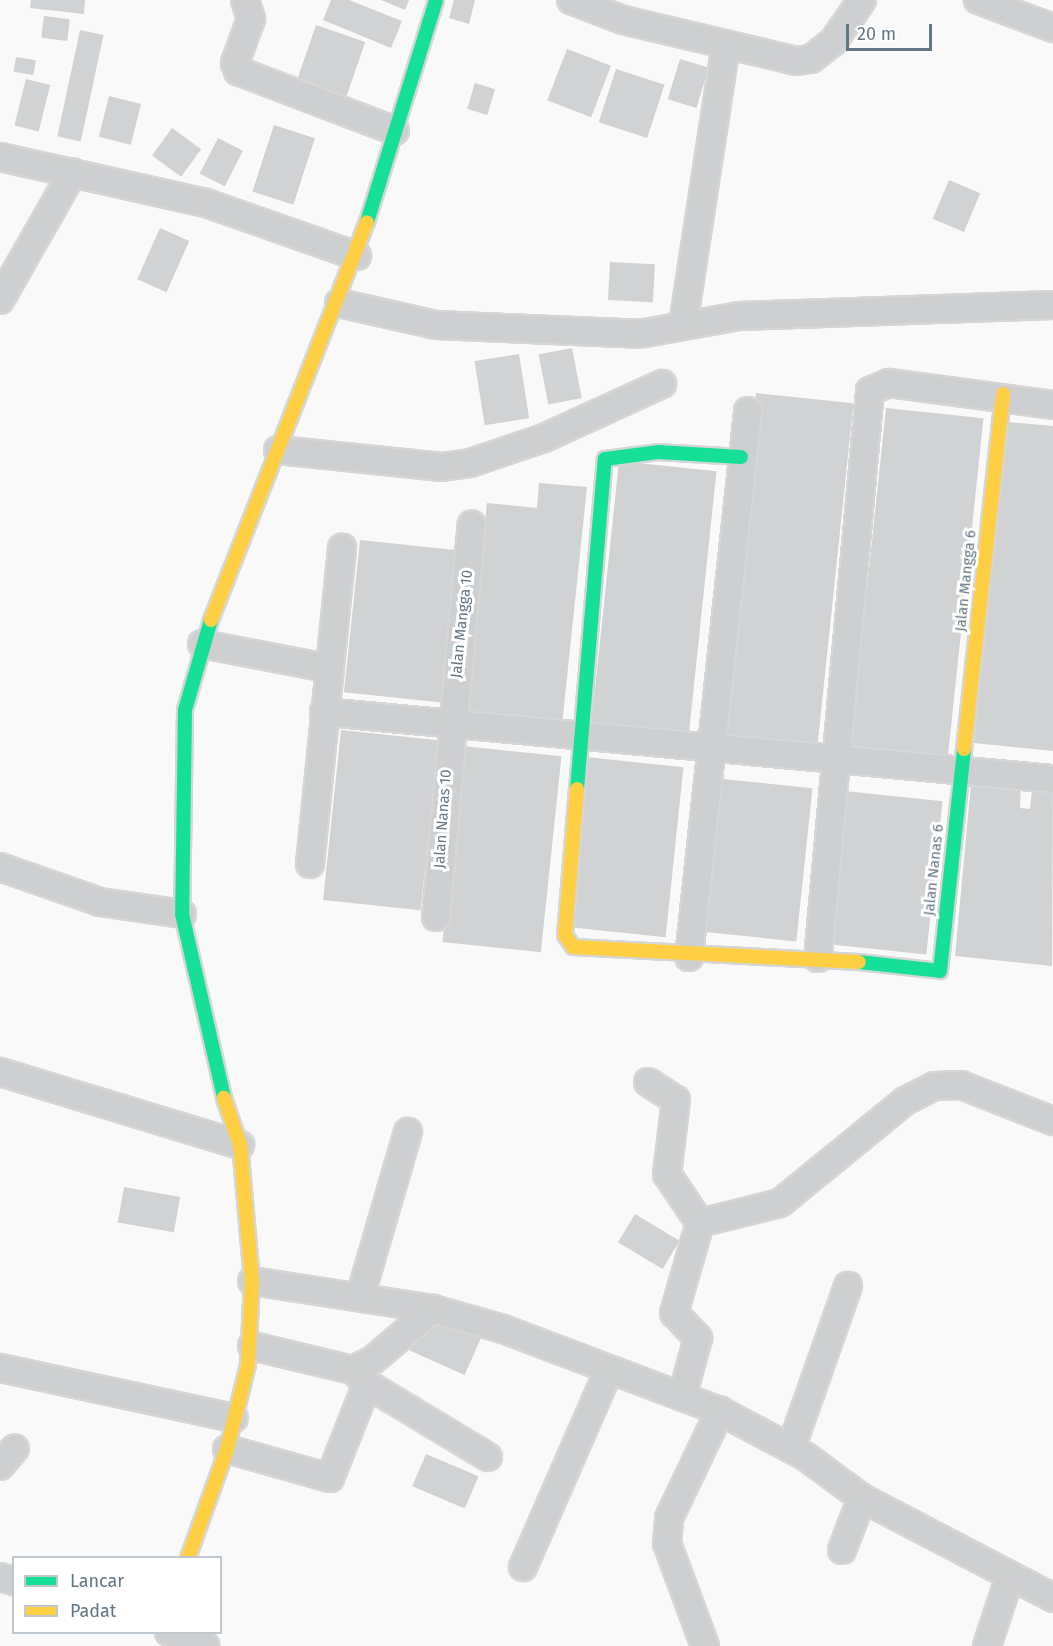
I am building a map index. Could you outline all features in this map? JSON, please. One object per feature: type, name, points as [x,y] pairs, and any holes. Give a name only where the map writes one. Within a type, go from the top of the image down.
[{"type":"street","points":[[245,0],[251,19],[235,63],[238,71],[395,131]]},
{"type":"street","points":[[188,1556],[227,1449],[252,1346],[252,1281],[240,1145],[211,1058],[182,914],[180,773],[185,710],[202,644],[357,256],[436,0]]},
{"type":"street","points":[[571,0],[623,20],[796,61],[811,59],[833,42],[862,0]]},
{"type":"street","points":[[978,0],[1044,16]]},
{"type":"street","points":[[683,325],[726,44]]},
{"type":"street","points":[[0,157],[206,203],[357,256]]},
{"type":"street","points":[[0,300],[73,172]]},
{"type":"street","points":[[339,303],[436,325],[550,333],[639,334],[739,316],[1053,305]]},
{"type":"street","points":[[741,457],[658,452],[605,459],[578,738],[565,922],[569,944],[689,957],[818,958],[870,391],[889,383],[1003,394],[1053,405]]},
{"type":"street","points":[[278,450],[432,467],[470,463],[544,438],[662,384]]},
{"type":"street","name":"Jalan Mangga 6","points":[[960,772],[1003,394]]},
{"type":"street","points":[[689,957],[741,457],[748,411]]},
{"type":"street","name":"Jalan Mangga 10","points":[[451,722],[472,525]]},
{"type":"street","points":[[310,864],[327,668],[342,548]]},
{"type":"street","points":[[202,644],[327,668]]},
{"type":"street","points":[[324,712],[451,722],[578,738],[835,763],[1053,778]]},
{"type":"street","name":"Jalan Nanas 10","points":[[436,916],[451,722]]},
{"type":"street","name":"Jalan Nanas 6","points":[[818,958],[940,971],[960,772]]},
{"type":"street","points":[[0,867],[100,902],[182,914]]},
{"type":"street","points":[[0,1072],[240,1145]]},
{"type":"street","points":[[648,1082],[676,1100],[667,1174],[700,1223]]},
{"type":"street","points":[[700,1223],[780,1203],[905,1101],[934,1086],[962,1085],[1053,1121]]},
{"type":"street","points":[[360,1297],[408,1132]]},
{"type":"street","points":[[682,1397],[698,1338],[674,1313],[700,1223]]},
{"type":"street","points":[[252,1281],[432,1309],[720,1411],[792,1448],[862,1498],[1009,1579],[1053,1598]]},
{"type":"street","points":[[792,1448],[848,1286]]},
{"type":"street","points":[[227,1449],[326,1479],[360,1377],[373,1360],[432,1309]]},
{"type":"street","points":[[252,1346],[360,1377],[488,1457]]},
{"type":"street","points":[[0,1368],[234,1418]]},
{"type":"street","points":[[523,1567],[609,1370]]},
{"type":"street","points":[[705,1646],[668,1534],[669,1518],[720,1411]]},
{"type":"street","points":[[842,1550],[862,1498]]},
{"type":"street","points":[[987,1646],[1009,1579]]},
{"type":"street","points":[[174,1634],[205,1646]]},
{"type":"building","points":[[31,0],[85,0],[84,14],[30,8]]},
{"type":"building","points":[[331,0],[349,0],[402,21],[391,48],[323,20]]},
{"type":"building","points":[[381,0],[409,0],[405,10]]},
{"type":"building","points":[[454,0],[475,0],[469,24],[449,18]]},
{"type":"building","points":[[44,16],[70,19],[67,41],[41,38]]},
{"type":"building","points":[[316,25],[365,42],[346,98],[297,81]]},
{"type":"building","points":[[80,30],[103,35],[81,142],[57,137]]},
{"type":"building","points":[[567,49],[611,66],[591,117],[547,100]]},
{"type":"building","points":[[16,57],[36,60],[33,75],[14,72]]},
{"type":"building","points":[[680,59],[709,68],[696,108],[668,99]]},
{"type":"building","points":[[616,69],[665,85],[647,138],[599,122]]},
{"type":"building","points":[[26,79],[50,85],[39,132],[14,126]]},
{"type":"building","points":[[475,83],[495,89],[487,115],[467,109]]},
{"type":"building","points":[[109,96],[141,104],[131,145],[99,137]]},
{"type":"building","points":[[274,125],[315,138],[293,205],[252,192]]},
{"type":"building","points":[[172,128],[201,149],[181,177],[152,156]]},
{"type":"building","points":[[218,138],[243,151],[225,186],[200,174]]},
{"type":"building","points":[[949,180],[980,193],[964,232],[933,219]]},
{"type":"building","points":[[160,228],[189,241],[166,292],[137,279]]},
{"type":"building","points":[[610,262],[655,264],[653,302],[608,300]]},
{"type":"building","points":[[572,348],[582,398],[548,405],[539,354]]},
{"type":"building","points":[[519,354],[529,418],[485,425],[475,361]]},
{"type":"building","points":[[756,393],[853,403],[817,754],[719,744]]},
{"type":"building","points":[[886,408],[983,418],[947,768],[849,758]]},
{"type":"building","points":[[1008,422],[1053,426],[1053,751],[974,743]]},
{"type":"building","points":[[619,461],[716,471],[688,743],[590,733]]},
{"type":"building","points":[[539,483],[587,487],[562,725],[465,715],[487,503],[537,508]]},
{"type":"building","points":[[360,540],[457,550],[441,702],[344,692]]},
{"type":"building","points":[[341,730],[438,740],[421,910],[323,900]]},
{"type":"building","points":[[463,746],[561,756],[541,952],[442,942]]},
{"type":"building","points":[[586,757],[683,767],[666,937],[568,927]]},
{"type":"building","points":[[972,773],[1021,779],[1020,808],[1030,809],[1033,779],[1053,782],[1052,966],[955,956]]},
{"type":"building","points":[[714,778],[812,788],[796,942],[698,931]]},
{"type":"building","points":[[845,791],[942,801],[926,954],[829,944]]},
{"type":"building","points":[[124,1187],[180,1197],[174,1232],[118,1222]]},
{"type":"building","points":[[635,1214],[680,1241],[663,1269],[618,1242]]},
{"type":"building","points":[[426,1314],[481,1338],[465,1375],[410,1351]]},
{"type":"building","points":[[426,1454],[478,1476],[465,1508],[412,1486]]},
{"type":"traffic: fast","points":[[367,222],[436,0]]},
{"type":"traffic: fast","points":[[577,789],[605,459],[658,452],[741,457]]},
{"type":"traffic: fast","points":[[211,620],[185,710],[182,914],[224,1098]]},
{"type":"traffic: fast","points":[[859,962],[940,971],[964,749]]},
{"type":"traffic: slow","points":[[211,620],[367,222]]},
{"type":"traffic: slow","points":[[964,749],[1003,394]]},
{"type":"traffic: slow","points":[[577,789],[565,935],[573,947],[859,962]]},
{"type":"traffic: slow","points":[[189,1556],[227,1449],[248,1365],[252,1281],[240,1145],[224,1098]]}]
